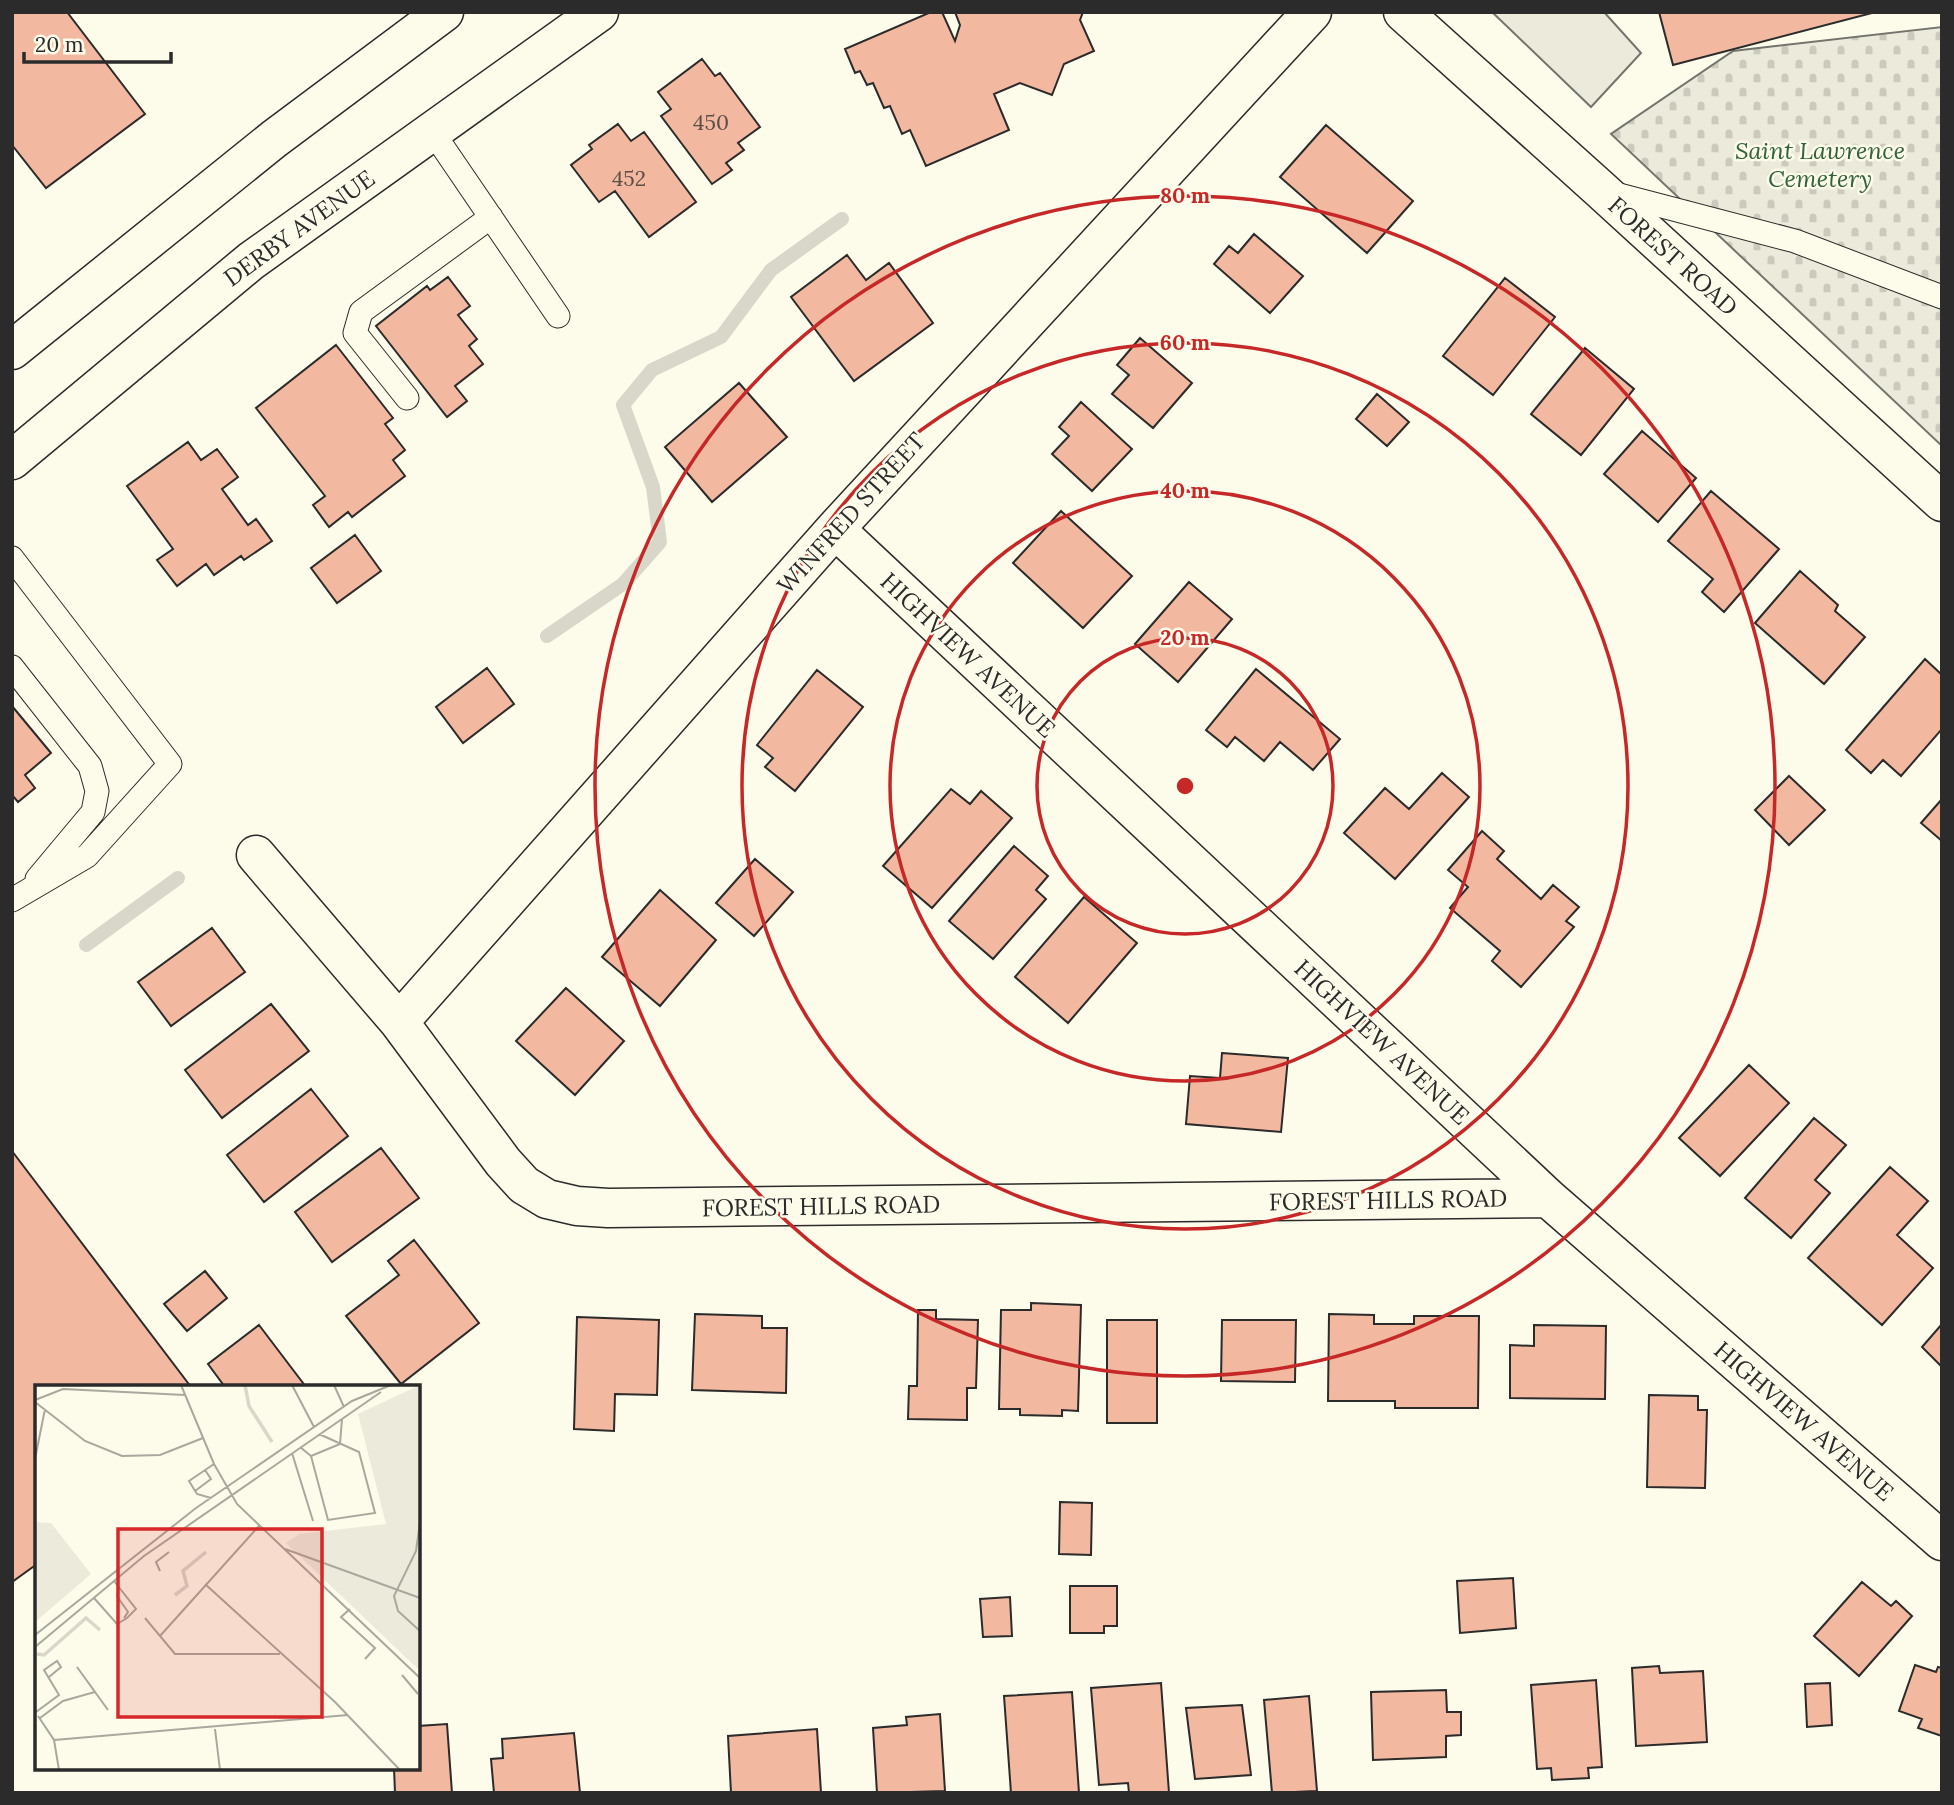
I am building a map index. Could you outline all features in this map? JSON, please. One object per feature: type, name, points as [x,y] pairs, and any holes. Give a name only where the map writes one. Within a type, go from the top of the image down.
[{"type":"main road","points":[[12,350],[274,139],[444,12]]},
{"type":"main road","name":"DERBY AVENUE","points":[[12,460],[251,261],[599,12]]},
{"type":"main road","name":"WINFRED STREET","points":[[399,1021],[835,529],[1312,12]]},
{"type":"main road","name":"FOREST ROAD","points":[[1403,12],[1942,502]]},
{"type":"main road","name":"HIGHVIEW AVENUE","points":[[835,529],[1548,1198],[1942,1541]]},
{"type":"main road","name":"FOREST HILLS ROAD","points":[[256,855],[399,1021],[503,1162],[524,1185],[547,1199],[577,1206],[622,1208],[1548,1198]]},
{"type":"lane","points":[[432,131],[558,316]]},
{"type":"lane","points":[[1601,190],[1795,241],[1942,297]]},
{"type":"lane","points":[[407,398],[355,333],[361,312],[491,217]]},
{"type":"lane","points":[[12,558],[170,764],[87,856],[19,896]]},
{"type":"lane","points":[[12,667],[90,766],[97,791],[93,812],[19,896]]},
{"type":"green space","name":"Saint Lawrence Cemetery","points":[[1942,27],[1942,446],[1611,134],[1733,51]]},
{"type":"shaded area","points":[[1492,12],[1604,12],[1641,53],[1591,107]]},
{"type":"building","points":[[12,12],[67,12],[145,114],[46,188],[12,145]]},
{"type":"building","points":[[931,12],[942,12],[955,41],[960,25],[955,12],[1083,12],[1080,20],[1094,51],[1064,64],[1052,95],[1020,83],[994,94],[1009,130],[926,166],[910,130],[902,134],[890,106],[884,108],[873,83],[867,85],[860,71],[855,73],[845,49]]},
{"type":"building","points":[[1659,12],[1872,12],[1872,13],[1673,65]]},
{"type":"building","points":[[702,59],[715,76],[720,73],[760,127],[738,143],[744,150],[726,163],[732,170],[712,184],[661,116],[671,109],[658,92]]},
{"type":"building","points":[[618,124],[631,141],[644,132],[696,202],[649,237],[615,191],[599,202],[571,165],[592,149],[589,145]]},
{"type":"building","points":[[1326,125],[1413,201],[1367,253],[1280,177]]},
{"type":"building","points":[[1254,234],[1303,276],[1270,313],[1214,264],[1229,246],[1238,253]]},
{"type":"building","points":[[847,255],[866,280],[889,263],[933,323],[854,381],[791,297]]},
{"type":"building","points":[[448,277],[470,306],[458,315],[477,339],[469,346],[483,364],[455,386],[467,401],[447,417],[376,326],[427,286],[430,290]]},
{"type":"building","points":[[1505,278],[1555,317],[1493,395],[1443,356]]},
{"type":"building","points":[[1140,338],[1192,383],[1153,428],[1112,394],[1129,375],[1117,365]]},
{"type":"building","points":[[336,345],[393,418],[385,424],[405,450],[393,460],[405,476],[352,517],[348,512],[329,527],[313,505],[325,496],[256,408]]},
{"type":"building","points":[[1585,348],[1634,389],[1581,455],[1531,414]]},
{"type":"building","points":[[739,383],[787,437],[712,502],[665,447]]},
{"type":"building","points":[[1377,394],[1409,422],[1387,446],[1356,419]]},
{"type":"building","points":[[1081,402],[1132,449],[1092,491],[1052,454],[1069,436],[1059,427]]},
{"type":"building","points":[[1642,431],[1696,478],[1658,522],[1604,474]]},
{"type":"building","points":[[188,442],[201,460],[217,449],[238,477],[222,489],[248,525],[256,519],[272,541],[244,560],[241,556],[214,575],[206,564],[177,586],[157,560],[173,549],[127,486]]},
{"type":"building","points":[[1711,491],[1779,549],[1724,612],[1702,592],[1713,579],[1668,541]]},
{"type":"building","points":[[1061,511],[1132,576],[1083,628],[1013,563]]},
{"type":"building","points":[[355,535],[381,571],[337,603],[311,568]]},
{"type":"building","points":[[1800,571],[1838,605],[1835,611],[1865,637],[1824,684],[1755,623]]},
{"type":"building","points":[[1189,582],[1232,619],[1178,682],[1135,644]]},
{"type":"building","points":[[1925,659],[1942,675],[1942,729],[1901,776],[1883,760],[1871,773],[1846,750]]},
{"type":"building","points":[[487,668],[514,704],[463,743],[436,707]]},
{"type":"building","points":[[1256,669],[1340,739],[1313,770],[1280,742],[1264,761],[1235,737],[1227,747],[1206,730]]},
{"type":"building","points":[[817,670],[863,707],[795,791],[765,767],[773,758],[757,745]]},
{"type":"building","points":[[12,706],[51,753],[25,775],[35,788],[18,802],[12,795]]},
{"type":"building","points":[[1442,773],[1469,797],[1395,879],[1344,833],[1385,788],[1409,809]]},
{"type":"building","points":[[1789,776],[1825,810],[1789,845],[1755,810]]},
{"type":"building","points":[[951,789],[970,804],[981,791],[1012,818],[932,908],[883,866]]},
{"type":"building","points":[[1942,799],[1942,841],[1921,823]]},
{"type":"building","points":[[1482,831],[1504,851],[1497,859],[1541,899],[1553,885],[1579,907],[1566,921],[1574,927],[1521,987],[1492,961],[1500,951],[1450,908],[1468,887],[1448,870]]},
{"type":"building","points":[[1014,846],[1048,876],[1036,890],[1046,899],[993,959],[949,921]]},
{"type":"building","points":[[755,859],[793,892],[754,936],[716,903]]},
{"type":"building","points":[[660,890],[716,940],[660,1006],[602,957]]},
{"type":"building","points":[[1084,897],[1137,943],[1068,1023],[1015,977]]},
{"type":"building","points":[[212,928],[245,972],[171,1026],[138,982]]},
{"type":"building","points":[[566,988],[624,1041],[575,1095],[516,1041]]},
{"type":"building","points":[[271,1004],[309,1051],[222,1118],[185,1070]]},
{"type":"building","points":[[1222,1053],[1288,1058],[1281,1132],[1186,1124],[1190,1076],[1220,1078]]},
{"type":"building","points":[[1749,1065],[1789,1103],[1720,1176],[1679,1138]]},
{"type":"building","points":[[311,1089],[348,1136],[264,1202],[227,1155]]},
{"type":"building","points":[[1814,1118],[1846,1145],[1815,1180],[1830,1193],[1791,1238],[1745,1198]]},
{"type":"building","points":[[381,1148],[419,1198],[332,1262],[295,1212]]},
{"type":"building","points":[[12,1151],[189,1385],[35,1385],[35,1565],[12,1582]]},
{"type":"building","points":[[1890,1167],[1928,1201],[1897,1235],[1933,1268],[1882,1325],[1808,1258]]},
{"type":"building","points":[[414,1240],[479,1323],[401,1384],[346,1316],[399,1275],[388,1261]]},
{"type":"building","points":[[205,1271],[227,1298],[187,1331],[164,1304]]},
{"type":"building","points":[[1031,1303],[1081,1305],[1078,1411],[1062,1410],[1062,1416],[1020,1415],[1020,1409],[999,1409],[1001,1310],[1031,1310]]},
{"type":"building","points":[[918,1310],[936,1310],[936,1319],[978,1320],[976,1388],[967,1388],[967,1420],[908,1419],[909,1386],[917,1386]]},
{"type":"building","points":[[695,1314],[762,1316],[762,1328],[787,1328],[786,1393],[692,1390]]},
{"type":"building","points":[[1329,1314],[1374,1315],[1374,1324],[1414,1324],[1414,1316],[1479,1316],[1478,1408],[1395,1408],[1395,1401],[1328,1401]]},
{"type":"building","points":[[577,1317],[659,1320],[657,1395],[615,1394],[614,1431],[574,1429]]},
{"type":"building","points":[[1107,1320],[1157,1320],[1157,1423],[1107,1423]]},
{"type":"building","points":[[1222,1320],[1296,1320],[1295,1382],[1221,1381]]},
{"type":"building","points":[[1942,1324],[1942,1367],[1922,1347]]},
{"type":"building","points":[[259,1325],[304,1385],[224,1385],[208,1364]]},
{"type":"building","points":[[1534,1325],[1606,1326],[1605,1399],[1510,1398],[1510,1345],[1534,1346]]},
{"type":"building","points":[[1649,1395],[1698,1396],[1698,1410],[1707,1410],[1705,1488],[1647,1487]]},
{"type":"building","points":[[1060,1502],[1092,1503],[1091,1555],[1059,1554]]},
{"type":"building","points":[[1513,1578],[1516,1628],[1460,1633],[1457,1581]]},
{"type":"building","points":[[1862,1582],[1891,1606],[1896,1601],[1912,1616],[1859,1676],[1814,1636]]},
{"type":"building","points":[[1070,1586],[1117,1586],[1117,1626],[1104,1626],[1104,1633],[1070,1633]]},
{"type":"building","points":[[1010,1597],[1012,1636],[983,1637],[980,1599]]},
{"type":"building","points":[[1915,1665],[1936,1672],[1938,1667],[1942,1668],[1942,1736],[1918,1728],[1922,1719],[1899,1711]]},
{"type":"building","points":[[1659,1666],[1660,1673],[1703,1671],[1707,1742],[1636,1746],[1632,1668]]},
{"type":"building","points":[[1596,1680],[1602,1767],[1588,1768],[1589,1778],[1552,1780],[1551,1768],[1537,1769],[1531,1685]]},
{"type":"building","points":[[1161,1683],[1169,1793],[1129,1793],[1128,1783],[1099,1785],[1091,1688]]},
{"type":"building","points":[[1830,1683],[1832,1725],[1807,1727],[1805,1684]]},
{"type":"building","points":[[1446,1690],[1447,1712],[1461,1712],[1461,1735],[1446,1736],[1446,1757],[1373,1760],[1371,1692]]},
{"type":"building","points":[[1072,1692],[1079,1793],[1011,1793],[1004,1696]]},
{"type":"building","points":[[1309,1696],[1317,1791],[1272,1793],[1264,1700]]},
{"type":"building","points":[[1242,1705],[1251,1775],[1195,1779],[1186,1708]]},
{"type":"building","points":[[940,1714],[945,1791],[877,1793],[873,1728],[907,1725],[906,1717]]},
{"type":"building","points":[[447,1724],[452,1793],[395,1793],[394,1770],[420,1770],[420,1726]]},
{"type":"building","points":[[817,1729],[821,1793],[731,1793],[728,1736]]},
{"type":"building","points":[[574,1733],[580,1793],[494,1793],[491,1759],[503,1758],[502,1739]]},
{"type":"waterway","points":[[547,636],[623,584],[660,542],[653,487],[623,405],[652,370],[721,337],[771,270],[842,219]]},
{"type":"waterway","points":[[86,945],[178,878]]}]
